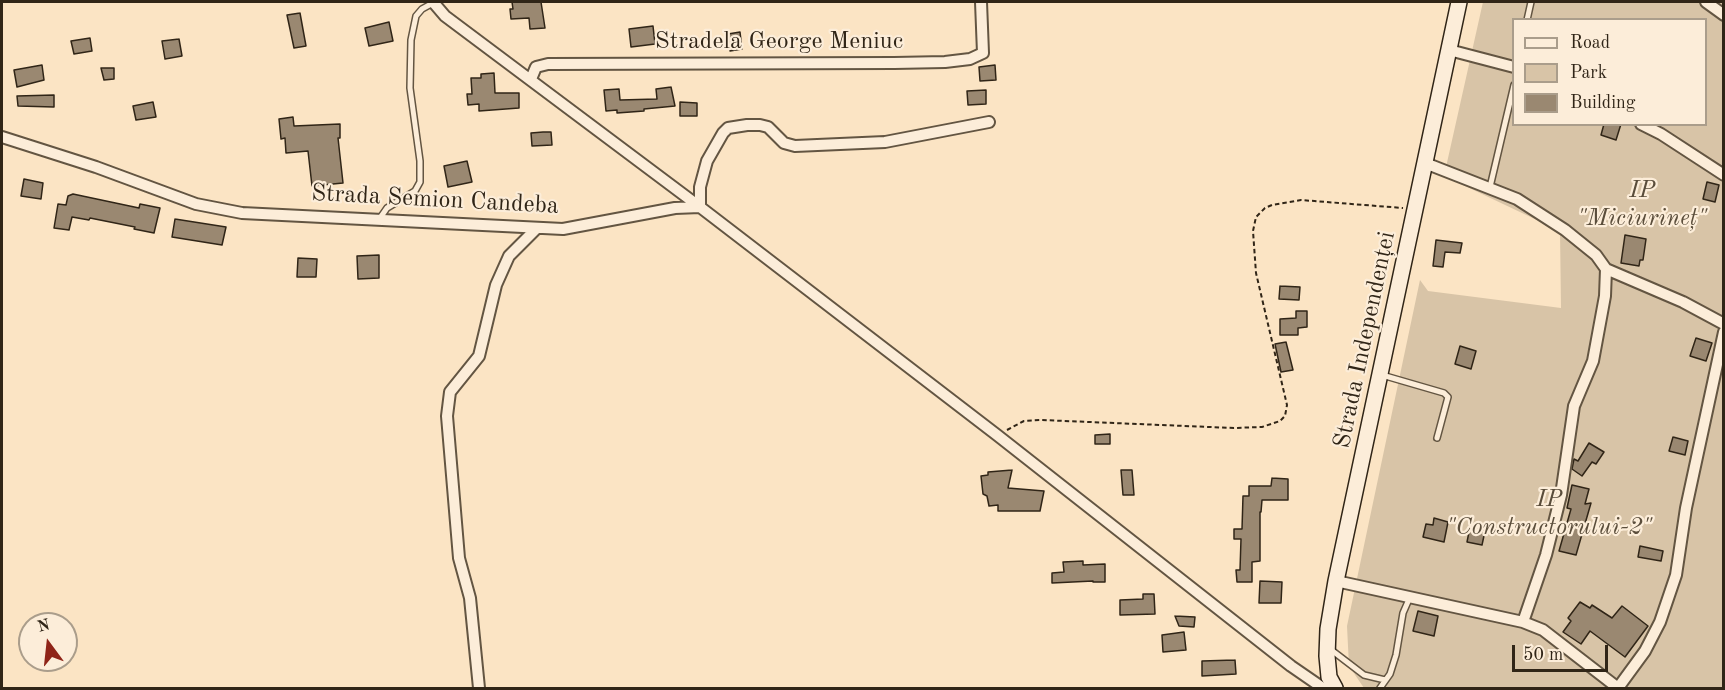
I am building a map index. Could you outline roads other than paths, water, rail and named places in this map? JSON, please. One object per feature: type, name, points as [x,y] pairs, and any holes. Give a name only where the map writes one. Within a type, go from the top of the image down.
[{"type":"main road","name":"Strada Independenței","points":[[1335,688],[1329,677],[1327,647],[1336,580],[1459,2]]},
{"type":"street","points":[[434,2],[445,16],[700,207],[997,435],[1291,666],[1323,688]]},
{"type":"street","name":"Stradela George Meniuc","points":[[531,79],[536,67],[548,64],[894,63],[970,59],[983,53],[981,2]]},
{"type":"street","points":[[1706,2],[1724,15]]},
{"type":"street","points":[[1449,50],[1512,66]]},
{"type":"street","points":[[700,207],[700,187],[707,161],[728,128],[760,124],[768,127],[784,143],[795,146],[885,142],[989,122]]},
{"type":"street","points":[[1645,126],[1724,175]]},
{"type":"street","name":"Strada Semion Candeba","points":[[2,137],[96,167],[196,204],[242,213],[380,218],[536,229],[563,228],[675,208],[700,207]]},
{"type":"street","points":[[1425,163],[1517,199],[1565,230],[1596,255],[1606,269],[1683,302],[1724,324]]},
{"type":"street","points":[[479,688],[470,598],[459,558],[447,416],[450,392],[479,356],[489,323],[496,285],[509,256],[536,229]]},
{"type":"street","points":[[1523,622],[1546,555],[1562,495],[1574,406],[1593,361],[1605,296],[1606,269]]},
{"type":"street","points":[[1336,580],[1523,622],[1543,630],[1618,688],[1645,651],[1660,622],[1676,575],[1686,508],[1724,332]]},
{"type":"lane","points":[[380,218],[387,208],[415,191],[420,182],[420,161],[410,88],[411,40],[416,16],[422,9],[434,2]]},
{"type":"lane","points":[[1527,18],[1531,2]]},
{"type":"lane","points":[[1490,187],[1512,94]]},
{"type":"lane","points":[[1380,375],[1444,393],[1448,397],[1437,438]]},
{"type":"lane","points":[[1380,688],[1390,674],[1396,655],[1403,613],[1410,597]]},
{"type":"lane","points":[[1327,647],[1364,675],[1385,680]]},
{"type":"park label","name":"IP \"Miciurineț\"","points":[[1642,205]]},
{"type":"park label","name":"IP \"Constructorului-2\"","points":[[1549,514]]}]
